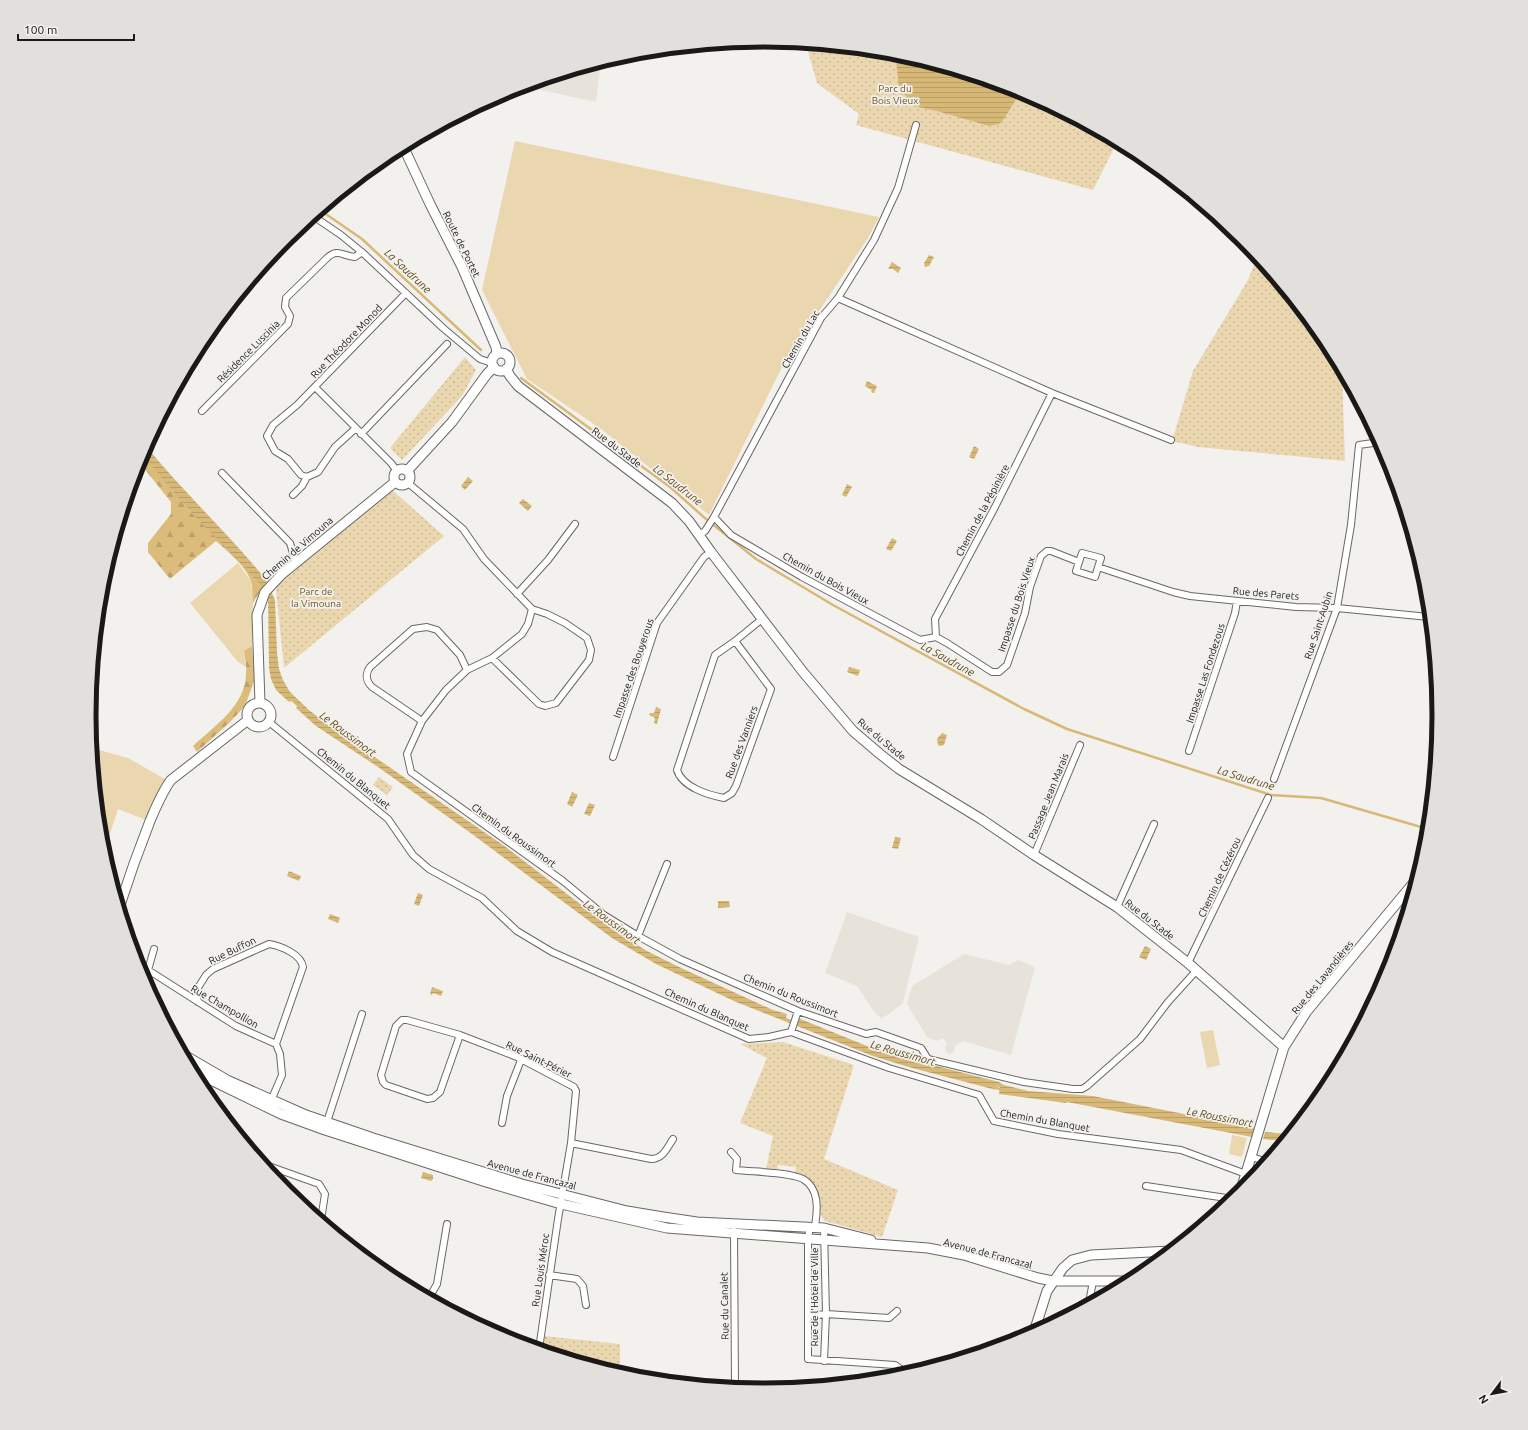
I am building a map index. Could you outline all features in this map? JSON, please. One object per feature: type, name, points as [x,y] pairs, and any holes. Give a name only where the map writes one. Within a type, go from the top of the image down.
[{"type":"street","name":"Chemin du Lac","points":[[702,533],[713,519],[821,318],[838,298],[874,240],[898,188],[916,125]]},
{"type":"street","name":"Route de Portet","points":[[406,152],[475,296],[496,347],[497,354]]},
{"type":"street","points":[[318,219],[362,252],[443,328],[480,359],[493,365],[500,371],[506,369],[510,362],[508,357],[503,354],[497,354],[494,356],[493,365],[452,422],[407,471]]},
{"type":"street","name":"Résidence Luscinia","points":[[202,411],[288,324],[290,316],[285,307],[286,298],[332,253],[355,257],[362,252]]},
{"type":"street","name":"Rue Théodore Monod","points":[[397,471],[315,387],[406,293]]},
{"type":"street","points":[[838,298],[1052,392],[1171,440]]},
{"type":"street","points":[[362,434],[447,344]]},
{"type":"street","name":"Rue du Stade","points":[[506,369],[518,386],[672,503],[702,533],[711,552],[762,619],[803,672],[853,731],[899,769],[981,819],[1034,855],[1117,907],[1197,970],[1284,1048]]},
{"type":"street","points":[[307,477],[301,475],[288,459],[275,451],[267,436],[273,425],[297,406],[315,387]]},
{"type":"street","name":"Chemin de la Pépinière","points":[[936,637],[935,620],[995,507],[1052,392]]},
{"type":"street","points":[[294,494],[302,486],[307,477],[318,472],[335,448],[356,428]]},
{"type":"street","name":"Rue Saint-Aubin","points":[[1274,779],[1337,608],[1351,525],[1359,445],[1374,443]]},
{"type":"street","points":[[407,471],[403,469],[397,471],[394,477],[395,482],[400,486],[408,483]]},
{"type":"street","points":[[407,471],[410,478],[408,483]]},
{"type":"street","points":[[222,473],[290,543],[296,563]]},
{"type":"street","name":"Chemin de Vimouna","points":[[260,703],[257,615],[268,588],[296,563],[395,482]]},
{"type":"street","points":[[408,483],[463,529],[484,559],[532,609],[547,614],[565,623],[587,638],[591,650],[590,660],[556,703],[549,706],[539,704],[492,658]]},
{"type":"street","name":"Chemin du Bois Vieux","points":[[713,519],[731,535],[809,580],[920,640],[936,637]]},
{"type":"street","points":[[517,594],[548,560],[575,524]]},
{"type":"street","name":"Impasse du Bois Vieux","points":[[936,637],[992,672],[1000,672],[1007,665],[1025,613],[1030,587],[1042,556],[1051,551],[1079,562]]},
{"type":"street","name":"Impasse des Bouyerous","points":[[614,757],[657,623],[704,557],[711,552]]},
{"type":"street","points":[[1082,552],[1101,558],[1101,568],[1095,577],[1076,571],[1082,552]]},
{"type":"street","name":"Rue des Parets","points":[[1101,568],[1173,592],[1190,596],[1296,607],[1337,608],[1424,617]]},
{"type":"street","name":"Impasse Las Fondezous","points":[[1189,751],[1235,613],[1237,601]]},
{"type":"street","points":[[467,670],[460,655],[437,630],[427,627],[413,629],[370,667],[366,675],[368,684],[422,721],[446,690],[467,670],[492,658],[522,634],[528,624],[532,609]]},
{"type":"street","name":"Rue des Vanniers","points":[[735,641],[771,690],[736,786],[732,793],[724,798],[713,796],[683,781],[677,770],[715,655],[762,619]]},
{"type":"street","points":[[260,703],[267,705],[271,711],[271,715],[269,722],[264,726],[258,727],[252,725],[248,720],[247,714],[249,708],[254,704],[260,703]]},
{"type":"street","points":[[122,899],[141,844],[165,788],[171,780],[248,720]]},
{"type":"street","name":"Chemin du Roussimort","points":[[422,721],[407,754],[411,772],[414,776],[563,882],[604,915],[680,959],[798,1011],[866,1034],[876,1032],[921,1048],[928,1060],[1024,1082],[1082,1089],[1140,1039],[1168,1002],[1197,970]]},
{"type":"street","name":"Chemin du Blanquet","points":[[269,722],[388,819],[413,855],[430,869],[482,898],[516,930],[552,952],[749,1039],[769,1037],[791,1032],[889,1068],[979,1095],[994,1121],[1058,1134],[1181,1150],[1246,1174]]},
{"type":"street","name":"Passage Jean Marais","points":[[1034,855],[1080,745]]},
{"type":"street","name":"Chemin de Cézérou","points":[[1188,963],[1268,798]]},
{"type":"street","points":[[1117,907],[1154,824]]},
{"type":"street","points":[[638,936],[667,864]]},
{"type":"street","name":"Rue des Lavandières","points":[[1245,1178],[1284,1048],[1307,1011],[1409,889]]},
{"type":"street","name":"Rue Buffon","points":[[198,1002],[196,991],[201,982],[213,969],[269,944],[274,944],[296,955],[303,967],[276,1044]]},
{"type":"street","name":"Rue Champollion","points":[[154,949],[148,970],[236,1026],[276,1044]]},
{"type":"street","points":[[791,1032],[798,1011]]},
{"type":"street","points":[[326,1126],[362,1014]]},
{"type":"street","name":"Rue Saint-Périer","points":[[460,1035],[440,1092],[433,1098],[427,1099],[386,1085],[383,1082],[381,1075],[396,1026],[402,1020],[407,1020],[460,1035],[521,1060],[574,1087],[576,1091],[571,1143],[562,1194]]},
{"type":"street","points":[[270,1104],[282,1075],[280,1054],[276,1044]]},
{"type":"street","name":"Avenue de Francazal","points":[[192,1060],[270,1104]]},
{"type":"street","points":[[502,1123],[507,1096],[521,1060]]},
{"type":"street","name":"Avenue de Francazal","points":[[201,1074],[270,1104],[326,1126],[486,1182],[561,1204],[666,1228],[816,1227],[893,1246]]},
{"type":"street","name":"Avenue de Francazal","points":[[326,1126],[522,1184],[627,1211],[734,1228],[824,1240],[928,1248],[964,1256],[1053,1281],[1117,1282]]},
{"type":"street","points":[[571,1143],[650,1159],[657,1159],[661,1157],[674,1139]]},
{"type":"street","points":[[731,1152],[737,1159],[736,1170],[793,1176],[804,1180],[809,1184],[816,1198],[817,1204],[816,1227]]},
{"type":"street","points":[[1252,1157],[1261,1160]]},
{"type":"street","points":[[274,1168],[319,1184],[325,1194],[322,1215]]},
{"type":"street","points":[[1146,1186],[1224,1199]]},
{"type":"street","name":"Rue Louis Méroc","points":[[540,1344],[562,1194]]},
{"type":"street","points":[[431,1295],[437,1284],[447,1224]]},
{"type":"street","name":"Rue de l'Hôtel de Ville","points":[[816,1227],[824,1240],[826,1314],[824,1361],[808,1359],[808,1238],[816,1227]]},
{"type":"street","name":"Rue du Canalet","points":[[734,1228],[735,1382]]},
{"type":"street","points":[[1036,1324],[1047,1291],[1063,1268],[1072,1260],[1103,1254],[1161,1252]]},
{"type":"street","points":[[550,1275],[577,1279],[583,1286],[586,1305]]},
{"type":"street","points":[[1090,1298],[1093,1281]]},
{"type":"street","points":[[809,1316],[826,1314],[889,1318],[897,1311]]},
{"type":"street","points":[[824,1361],[895,1366],[900,1369]]},
{"type":"shaded area","points":[[896,60],[979,82],[1017,97],[1004,119],[999,124],[989,126],[914,106],[899,88]]},
{"type":"shaded area","points":[[600,68],[596,102],[533,88],[549,82]]},
{"type":"shaded area","points":[[929,255],[934,257],[929,266],[925,267],[924,263]]},
{"type":"shaded area","points":[[892,262],[901,268],[898,273],[893,269],[888,269]]},
{"type":"shaded area","points":[[867,381],[877,386],[874,393],[865,386]]},
{"type":"shaded area","points":[[974,446],[979,449],[974,459],[969,457]]},
{"type":"shaded area","points":[[151,451],[267,581],[262,588],[236,558],[189,510],[147,459]]},
{"type":"shaded area","points":[[468,477],[473,481],[465,490],[461,486]]},
{"type":"shaded area","points":[[847,484],[852,487],[846,497],[842,495]]},
{"type":"shaded area","points":[[523,499],[532,506],[528,511],[519,503]]},
{"type":"shaded area","points":[[892,538],[897,541],[891,551],[886,549]]},
{"type":"shaded area","points":[[271,591],[275,600],[279,669],[290,692],[328,725],[503,845],[614,930],[647,951],[773,1010],[787,1014],[786,1018],[792,1020],[793,1016],[872,1048],[894,1055],[1028,1091],[1093,1096],[1255,1128],[1252,1137],[1067,1102],[999,1094],[1000,1087],[993,1086],[996,1090],[873,1056],[736,1002],[656,964],[612,938],[472,834],[378,767],[316,726],[296,708],[299,705],[293,700],[289,702],[276,690],[271,679],[269,668],[268,597]]},
{"type":"shaded area","points":[[849,667],[860,670],[858,676],[847,672]]},
{"type":"shaded area","points":[[656,707],[661,709],[657,724],[654,723],[655,718],[649,715],[650,713],[654,713]]},
{"type":"shaded area","points":[[942,733],[947,735],[944,745],[940,746],[938,745],[937,739]]},
{"type":"shaded area","points":[[572,792],[578,795],[572,807],[567,804]]},
{"type":"shaded area","points":[[589,803],[595,805],[590,816],[584,814]]},
{"type":"shaded area","points":[[895,837],[901,838],[898,849],[892,848]]},
{"type":"shaded area","points":[[289,871],[301,876],[299,881],[287,876]]},
{"type":"shaded area","points":[[418,893],[423,895],[419,906],[414,904]]},
{"type":"shaded area","points":[[718,901],[729,901],[730,907],[718,908]]},
{"type":"shaded area","points":[[847,912],[919,937],[903,1003],[882,1019],[874,1012],[857,986],[825,973]]},
{"type":"shaded area","points":[[330,914],[340,918],[338,923],[328,919]]},
{"type":"shaded area","points":[[1145,946],[1151,949],[1146,960],[1139,957]]},
{"type":"shaded area","points":[[964,954],[1009,965],[1018,960],[1035,967],[1011,1055],[963,1041],[955,1046],[953,1053],[948,1054],[945,1050],[945,1046],[947,1044],[943,1038],[937,1041],[927,1037],[907,1004],[912,986]]},
{"type":"shaded area","points":[[432,987],[443,991],[441,996],[433,993],[432,995],[430,994]]},
{"type":"shaded area","points":[[1265,1132],[1284,1134],[1278,1141],[1263,1139]]},
{"type":"shaded area","points":[[423,1172],[433,1175],[433,1179],[431,1181],[421,1178]]},
{"type":"green space","name":"Parc du Bois Vieux","points":[[807,48],[894,60],[979,82],[1020,98],[1098,136],[1115,147],[1093,190],[856,125],[859,114],[817,83]]},
{"type":"green space","points":[[515,141],[879,217],[868,238],[784,363],[709,515],[601,429],[527,379],[482,290]]},
{"type":"green space","points":[[1255,263],[1294,308],[1342,380],[1345,461],[1198,447],[1172,441],[1193,371],[1248,280]]},
{"type":"green space","points":[[465,357],[476,370],[462,396],[402,460],[390,448]]},
{"type":"green space","points":[[147,459],[189,510],[242,563],[262,588],[253,603],[252,583],[248,575],[236,559],[216,541],[170,579],[148,552],[148,543],[171,514],[171,502],[144,468]]},
{"type":"green space","name":"Parc de la Vimouna","points":[[392,490],[444,536],[284,668],[276,589],[284,577]]},
{"type":"green space","points":[[238,563],[251,581],[253,603],[252,646],[244,651],[246,667],[238,662],[190,603]]},
{"type":"green space","points":[[252,646],[255,679],[245,706],[229,723],[197,752],[193,746],[219,723],[241,696],[245,685],[246,670],[244,651]]},
{"type":"green space","points":[[97,749],[128,758],[165,779],[146,820],[118,809],[108,840],[102,802]]},
{"type":"green space","points":[[379,777],[393,787],[387,795],[373,785]]},
{"type":"green space","points":[[1213,1030],[1220,1065],[1207,1068],[1200,1032]]},
{"type":"green space","points":[[783,1042],[854,1065],[824,1159],[898,1190],[882,1237],[825,1221],[821,1214],[819,1195],[815,1186],[808,1179],[795,1173],[796,1167],[778,1165],[777,1170],[766,1169],[773,1136],[740,1123],[767,1058],[740,1044]]},
{"type":"green space","points":[[1232,1135],[1247,1138],[1242,1157],[1229,1154]]},
{"type":"green space","points":[[544,1336],[620,1344],[620,1367],[591,1360],[543,1346]]},
{"type":"waterway","name":"La Saudrune","points":[[324,213],[362,239],[481,350]]},
{"type":"waterway","name":"La Saudrune","points":[[521,378],[670,487],[706,519],[756,559],[833,605],[1024,709],[1067,729],[1271,795],[1321,798],[1422,827]]},
{"type":"waterway","name":"Le Roussimort","points":[[291,699],[301,708]]},
{"type":"waterway","name":"Le Roussimort","points":[[993,1087],[1003,1090]]}]
